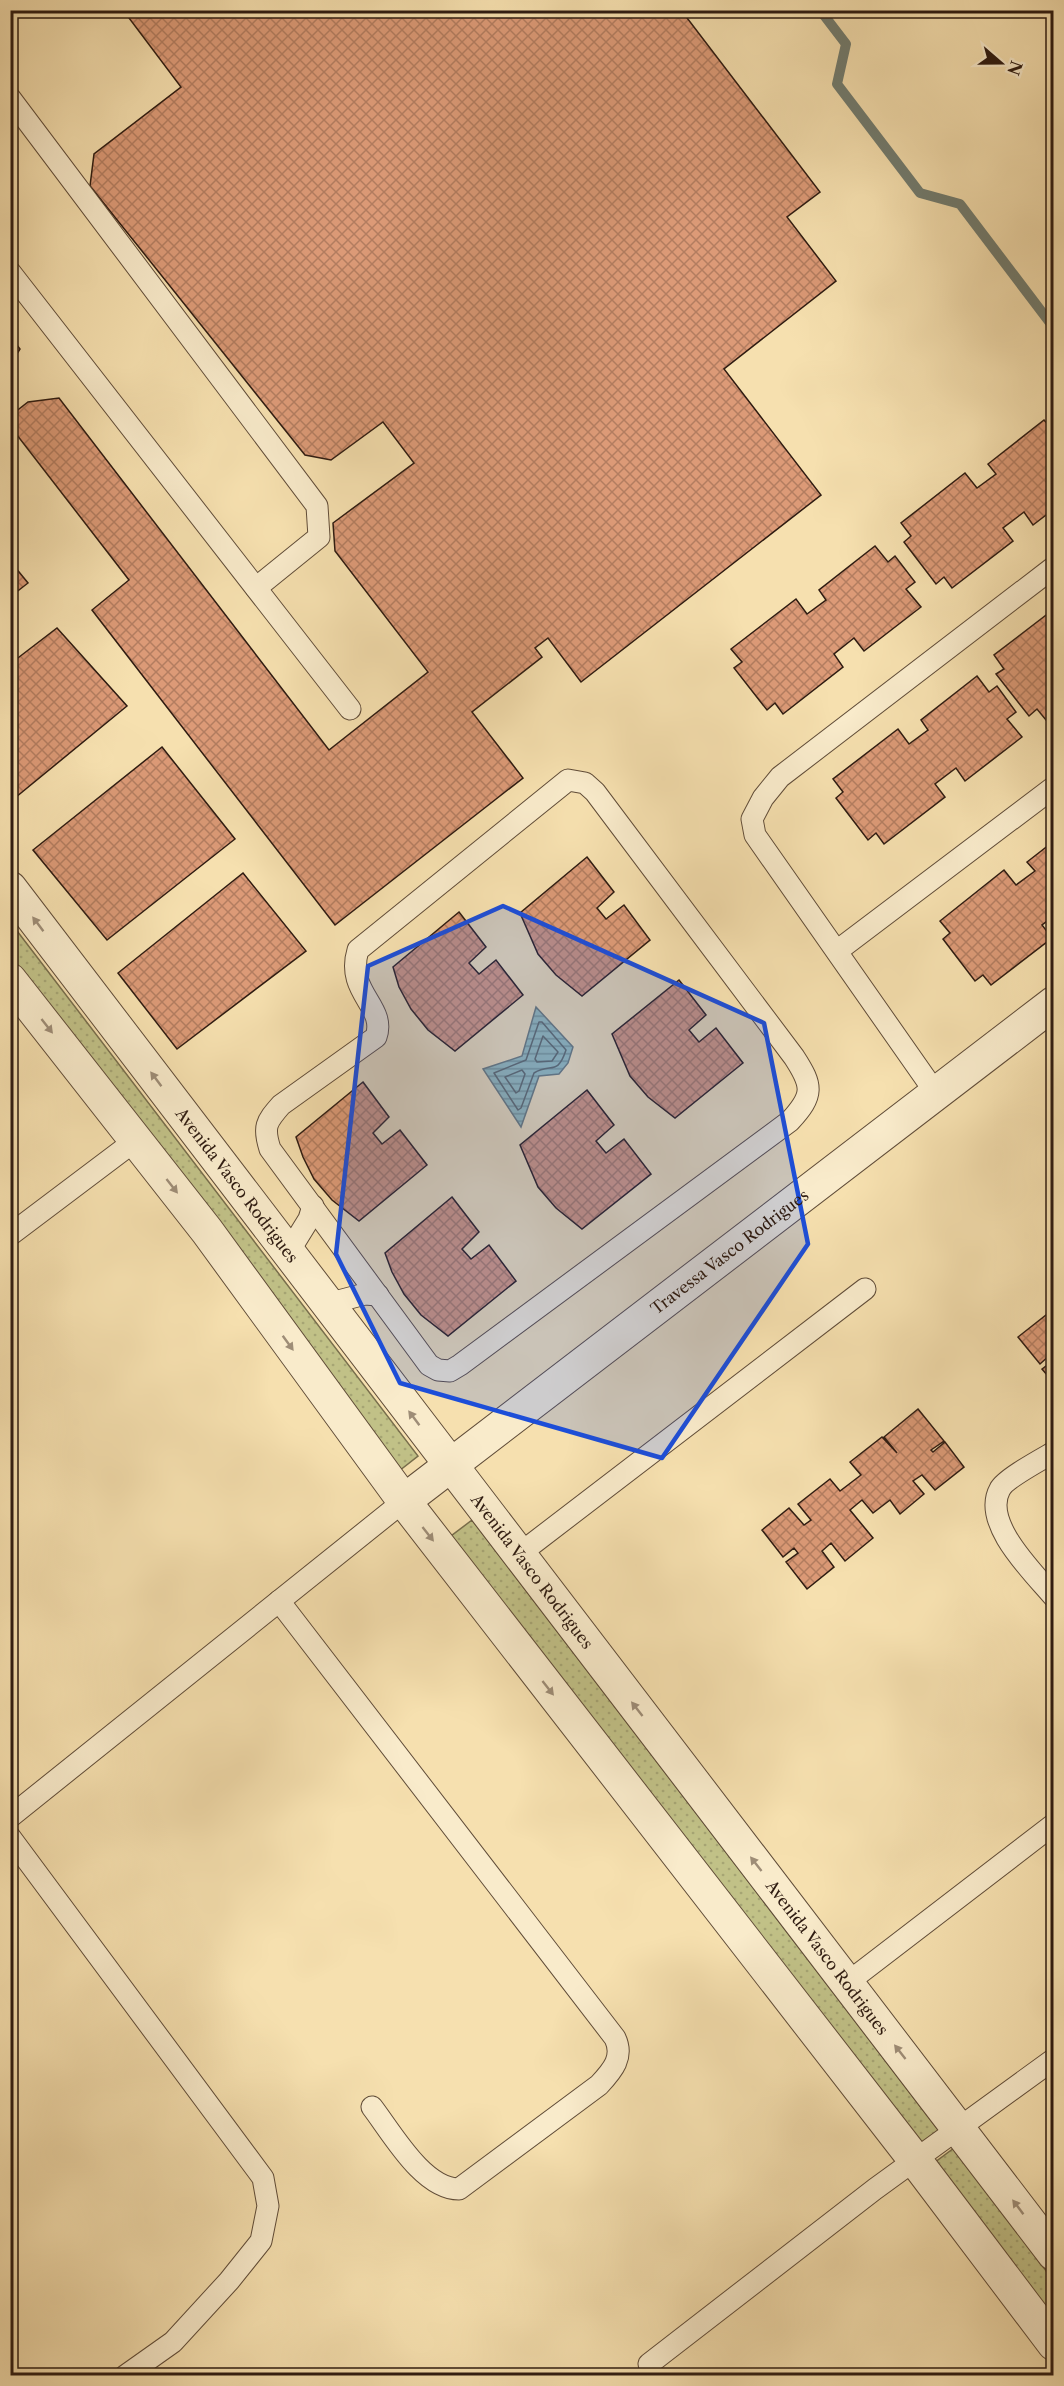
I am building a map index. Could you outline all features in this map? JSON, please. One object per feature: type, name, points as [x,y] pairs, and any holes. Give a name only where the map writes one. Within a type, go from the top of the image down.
[{"type":"street","name":"Avenida Vasco Rodrigues","points":[[10,888],[449,1465],[960,2129],[1053,2254]]},
{"type":"street","points":[[10,980],[207,1231],[404,1501],[915,2160],[1053,2344]]},
{"type":"street","name":"Travessa Vasco Rodrigues","points":[[404,1501],[1053,1003]]},
{"type":"lane","points":[[10,98],[317,506],[319,537],[256,588]]},
{"type":"lane","points":[[10,272],[350,709]]},
{"type":"lane","points":[[935,1092],[755,835],[753,819],[763,798],[780,777],[1053,567]]},
{"type":"lane","points":[[568,780],[585,783],[595,792],[794,1057],[809,1084],[809,1096],[803,1108],[790,1121],[450,1371],[438,1370],[429,1365],[378,1295],[270,1149],[266,1127],[281,1105],[376,1037],[380,1028],[377,1016],[360,989],[355,974],[354,963],[358,950],[568,780]]},
{"type":"lane","points":[[837,951],[1053,787]]},
{"type":"lane","points":[[10,1235],[136,1140]]},
{"type":"lane","points":[[288,1253],[309,1219],[313,1206]]},
{"type":"lane","points":[[518,1555],[865,1288]]},
{"type":"lane","points":[[327,1304],[365,1294],[378,1295]]},
{"type":"lane","points":[[1053,1452],[1008,1482],[1000,1490],[996,1508],[1000,1529],[1053,1598]]},
{"type":"lane","points":[[10,1817],[404,1501]]},
{"type":"lane","points":[[279,1601],[620,2048],[618,2060],[599,2085],[459,2189],[437,2184],[421,2170],[372,2107]]},
{"type":"lane","points":[[847,1983],[1053,1824]]},
{"type":"lane","points":[[10,1837],[263,2178],[268,2206],[261,2241],[229,2281],[173,2342],[125,2376]]},
{"type":"lane","points":[[649,2364],[915,2160],[1053,2059]]},
{"type":"highlighted area","points":[[503,906],[764,1023],[808,1244],[662,1458],[400,1383],[336,1254],[368,966]]},
{"type":"green space","points":[[11,923],[418,1456],[399,1471],[11,964]]},
{"type":"green space","points":[[472,1520],[939,2131],[918,2147],[451,1536]]},
{"type":"green space","points":[[954,2148],[1053,2280],[1053,2321],[934,2163]]},
{"type":"water","points":[[536,1007],[573,1047],[568,1063],[559,1074],[539,1076],[521,1127],[483,1069],[522,1056]]},
{"type":"building","points":[[123,10],[681,10],[820,192],[787,217],[836,281],[724,369],[821,495],[581,682],[548,638],[535,648],[542,657],[472,712],[523,778],[335,925],[92,610],[129,580],[10,426],[10,416],[28,402],[59,398],[329,750],[428,672],[335,551],[333,523],[414,463],[383,422],[331,460],[305,455],[90,186],[94,154],[181,87]]},
{"type":"building","points":[[10,336],[20,349],[10,365]]},
{"type":"building","points":[[1044,420],[1054,431],[1054,509],[1033,525],[1024,512],[1003,528],[1013,541],[952,588],[944,577],[936,584],[904,542],[911,536],[901,523],[965,473],[977,488],[996,474],[988,464]]},
{"type":"building","points":[[875,546],[888,562],[895,556],[915,582],[906,589],[921,607],[864,651],[854,638],[834,654],[843,667],[783,714],[775,703],[767,710],[734,668],[742,662],[731,649],[796,599],[807,614],[826,600],[819,590]]},
{"type":"building","points":[[10,561],[28,583],[10,597]]},
{"type":"building","points":[[1054,609],[1054,714],[1046,720],[1037,709],[1029,716],[996,674],[1004,669],[994,655]]},
{"type":"building","points":[[57,628],[127,706],[10,802],[10,664]]},
{"type":"building","points":[[977,676],[989,692],[997,686],[1016,712],[1007,719],[1022,737],[965,781],[956,768],[935,784],[945,797],[884,844],[876,833],[868,840],[836,798],[843,792],[833,779],[898,729],[909,744],[928,730],[921,720]]},
{"type":"building","points":[[162,747],[235,839],[107,940],[33,850]]},
{"type":"building","points":[[1054,841],[1054,916],[1042,925],[1052,938],[991,985],[983,975],[975,981],[943,939],[950,933],[940,921],[1004,870],[1016,885],[1035,871],[1027,862]]},
{"type":"building","points":[[587,857],[614,892],[597,908],[606,919],[624,905],[650,940],[582,996],[556,975],[538,954],[520,913]]},
{"type":"building","points":[[243,873],[306,951],[177,1049],[118,973]]},
{"type":"building","points":[[459,912],[486,947],[469,963],[479,974],[496,960],[523,995],[455,1051],[428,1030],[411,1009],[399,987],[393,967]]},
{"type":"building","points":[[679,980],[706,1015],[689,1030],[699,1042],[716,1028],[743,1063],[675,1118],[648,1097],[630,1076],[612,1034]]},
{"type":"building","points":[[363,1082],[389,1117],[373,1133],[382,1144],[400,1130],[427,1165],[359,1221],[332,1200],[314,1179],[296,1137]]},
{"type":"building","points":[[587,1090],[614,1125],[596,1141],[606,1153],[624,1139],[651,1174],[582,1229],[556,1208],[538,1187],[520,1145]]},
{"type":"building","points":[[452,1197],[479,1232],[462,1249],[471,1259],[489,1245],[516,1281],[448,1336],[421,1315],[404,1294],[385,1253]]},
{"type":"building","points":[[1046,1315],[1054,1324],[1054,1358],[1051,1354],[1040,1364],[1018,1337]]},
{"type":"building","points":[[1054,1360],[1054,1383],[1042,1369]]},
{"type":"building","points":[[918,1409],[944,1441],[931,1450],[933,1452],[945,1442],[964,1467],[935,1490],[922,1475],[913,1481],[924,1494],[900,1514],[890,1500],[873,1513],[862,1500],[850,1510],[873,1538],[845,1561],[831,1543],[822,1551],[834,1567],[807,1589],[786,1562],[798,1553],[794,1548],[783,1557],[762,1530],[789,1508],[804,1525],[811,1520],[798,1504],[830,1479],[840,1491],[861,1475],[850,1462],[882,1437],[897,1453],[884,1437]]},
{"type":"waterway","points":[[820,10],[846,44],[837,84],[920,193],[960,204],[1054,328]]}]
